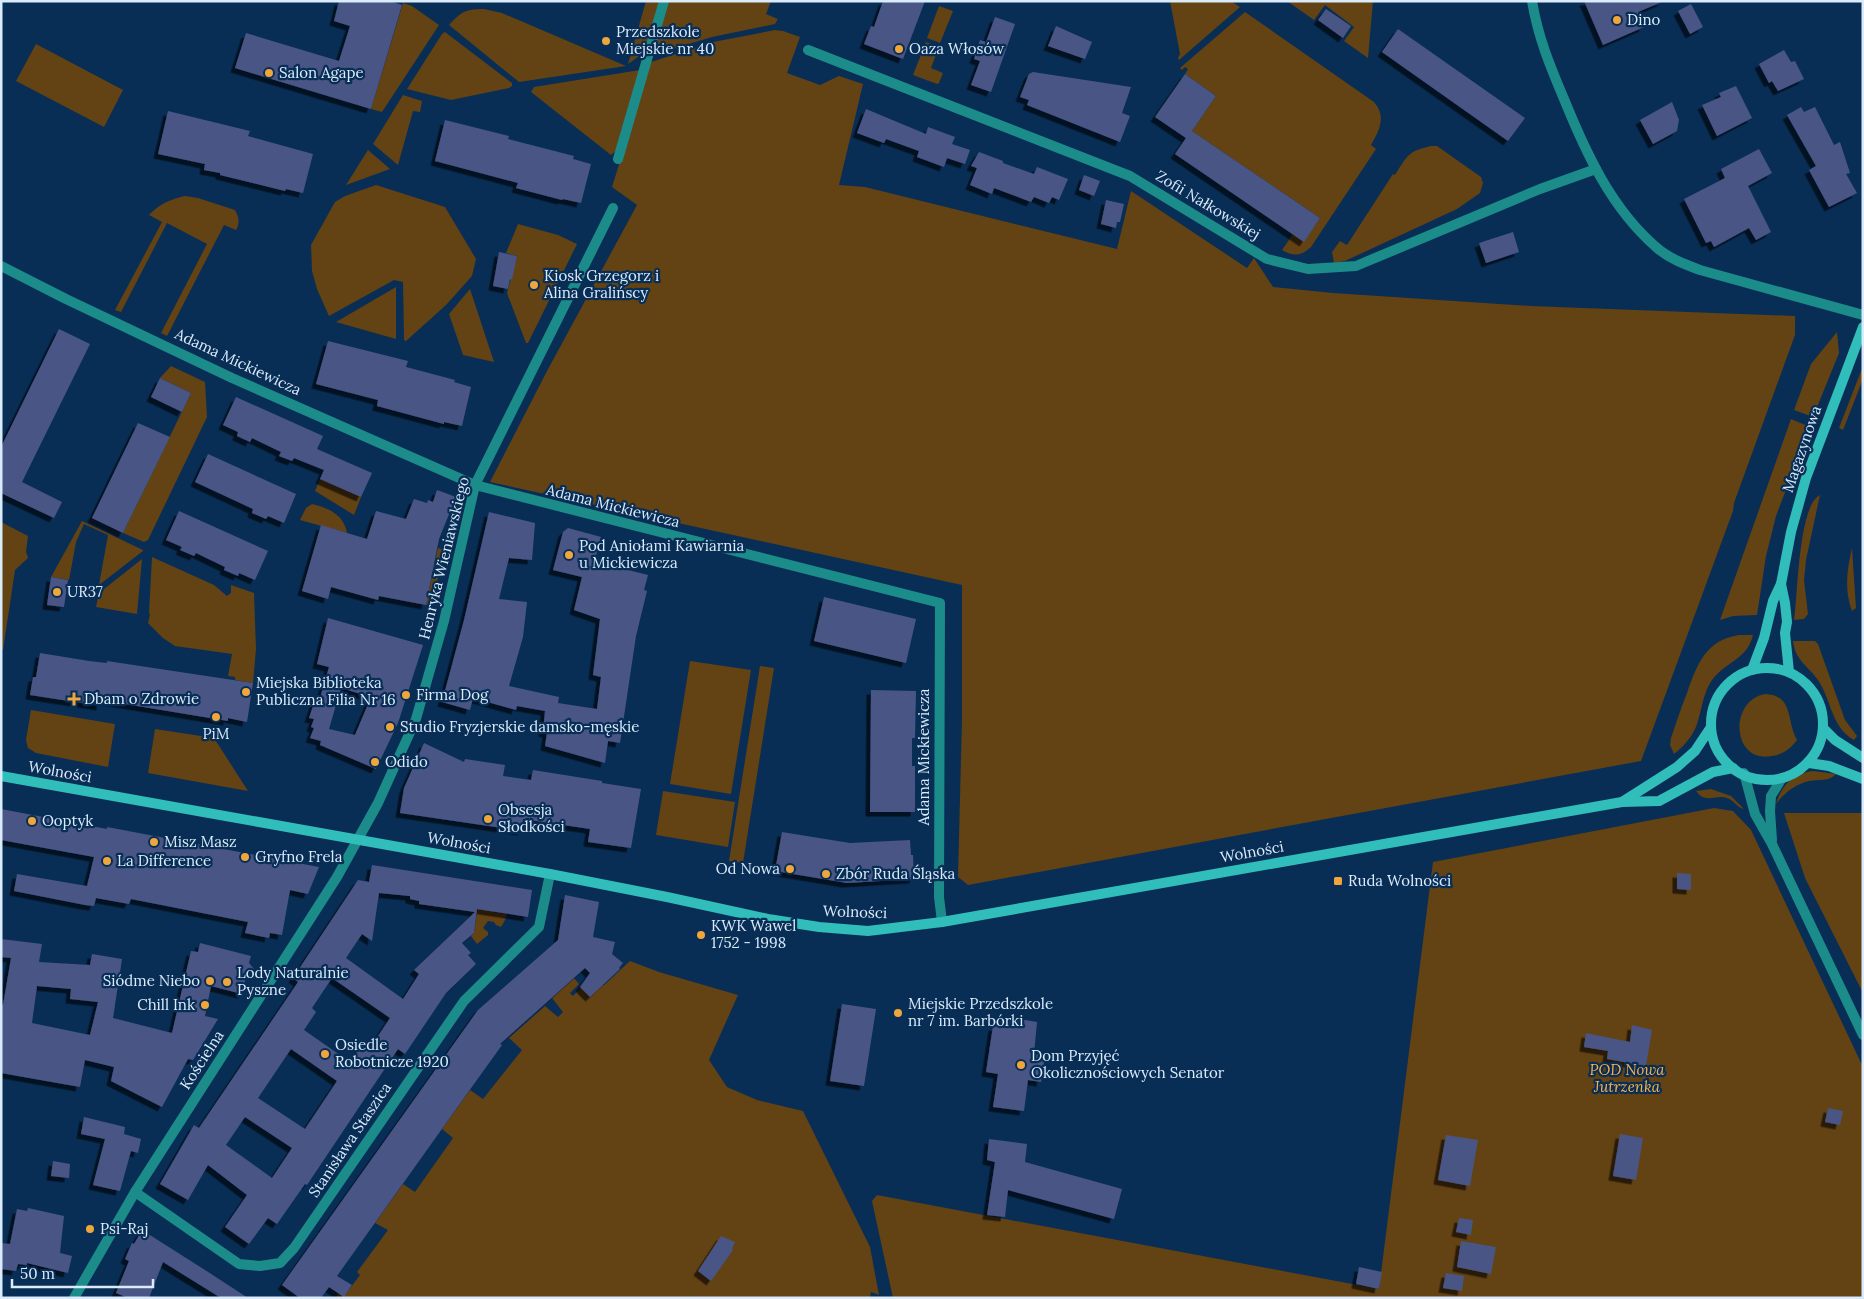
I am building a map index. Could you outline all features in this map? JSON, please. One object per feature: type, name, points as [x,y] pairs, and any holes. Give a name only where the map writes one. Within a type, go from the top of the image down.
[{"type":"street","points":[[618,159],[664,1]]},
{"type":"street","points":[[1532,1],[1536,28],[1546,58],[1572,118],[1596,169],[1618,206],[1637,230],[1657,248],[1677,261],[1700,270],[1863,315]]},
{"type":"street","name":"Zofii Nałkowskiej","points":[[808,50],[1130,176],[1267,259],[1308,269],[1356,266],[1533,192],[1596,169]]},
{"type":"street","name":"Henryka Wieniawskiego","points":[[358,840],[382,795],[416,719],[444,621],[475,485],[613,208]]},
{"type":"street","name":"Adama Mickiewicza","points":[[1,266],[232,378],[475,485],[940,603],[939,897],[942,922]]},
{"type":"street","name":"Magazynowa","points":[[1781,584],[1791,532],[1806,478],[1863,327]]},
{"type":"street","points":[[1752,670],[1764,638],[1773,601],[1781,584]]},
{"type":"street","points":[[1781,584],[1787,622],[1785,633],[1789,672]]},
{"type":"street","points":[[1824,729],[1817,750],[1809,763],[1791,776],[1763,779],[1733,768],[1714,745],[1711,726],[1713,708],[1722,691],[1735,678],[1752,670],[1771,668],[1789,672],[1805,682],[1816,697],[1824,729],[1835,740],[1863,758]]},
{"type":"street","points":[[1622,802],[1676,767],[1695,751],[1711,726]]},
{"type":"street","points":[[1809,763],[1829,766],[1863,779]]},
{"type":"street","name":"Wolności","points":[[1,776],[550,874],[768,919],[820,927],[868,931],[942,922],[1622,802],[1659,801],[1713,772],[1733,768]]},
{"type":"street","points":[[1744,773],[1755,814],[1772,844],[1863,1035]]},
{"type":"street","points":[[1772,844],[1770,811],[1772,796],[1782,778]]},
{"type":"street","name":"Kościelna","points":[[74,1298],[136,1192],[337,877],[358,840]]},
{"type":"street","name":"Stanisława Staszica","points":[[136,1192],[239,1264],[260,1266],[280,1262],[294,1248],[464,1001],[539,927],[550,874]]},
{"type":"green space","points":[[646,1],[660,1],[645,52],[628,64]]},
{"type":"green space","points":[[667,1],[771,1],[766,14],[778,19],[775,24],[712,37],[652,55]]},
{"type":"green space","points":[[1170,1],[1231,1],[1240,7],[1179,60],[1180,54]]},
{"type":"green space","points":[[1287,1],[1373,1],[1368,58],[1344,41],[1354,27],[1325,5],[1314,20]]},
{"type":"green space","points":[[403,3],[412,6],[439,25],[382,112],[371,109]]},
{"type":"green space","points":[[939,6],[953,11],[940,43],[927,38]]},
{"type":"green space","points":[[484,9],[502,13],[626,66],[519,82],[449,25],[464,12]]},
{"type":"green space","points":[[1245,12],[1374,102],[1380,113],[1379,129],[1371,145],[1376,149],[1311,247],[1297,255],[1282,250],[1293,234],[1304,241],[1320,218],[1192,131],[1216,96],[1185,74],[1188,69],[1185,67],[1182,70],[1180,68]]},
{"type":"green space","points":[[775,30],[800,37],[787,73],[820,85],[839,76],[863,84],[839,185],[865,187],[1117,249],[1131,191],[1247,268],[1254,258],[1273,287],[1333,293],[1531,306],[1795,316],[1795,335],[1734,503],[1733,511],[1641,761],[968,885],[958,877],[962,719],[962,585],[490,482],[547,371],[637,205],[612,187],[651,62],[713,42]]},
{"type":"green space","points":[[445,32],[512,83],[512,86],[451,100],[407,89]]},
{"type":"green space","points":[[926,42],[939,47],[931,68],[943,73],[937,84],[913,75]]},
{"type":"green space","points":[[36,44],[123,90],[104,127],[16,81]]},
{"type":"green space","points":[[640,70],[617,150],[611,155],[531,92],[534,87]]},
{"type":"green space","points":[[403,95],[422,101],[420,112],[413,111],[398,165],[373,144]]},
{"type":"green space","points":[[1437,146],[1481,177],[1483,183],[1480,193],[1457,209],[1345,261],[1334,263],[1332,252],[1340,241],[1347,245],[1393,174],[1395,175],[1413,152]]},
{"type":"green space","points":[[368,150],[390,169],[346,185]]},
{"type":"green space","points":[[376,185],[445,207],[476,259],[472,276],[446,305],[406,341],[404,340],[403,282],[394,280],[329,316],[317,289],[312,271],[311,245],[335,202],[345,196]]},
{"type":"green space","points":[[185,196],[198,198],[235,210],[238,222],[236,230],[224,225],[167,336],[161,333],[207,244],[167,223],[121,312],[115,310],[162,222],[149,215],[166,202]]},
{"type":"green space","points":[[518,224],[558,235],[577,244],[528,343],[526,343],[507,293],[517,256],[506,253]]},
{"type":"green space","points":[[396,287],[396,339],[336,322]]},
{"type":"green space","points":[[470,289],[494,362],[463,355],[449,314]]},
{"type":"green space","points":[[1837,332],[1839,353],[1813,417],[1794,410],[1811,364]]},
{"type":"green space","points":[[171,366],[205,382],[207,417],[148,540],[144,542],[123,533],[191,393],[160,378]]},
{"type":"green space","points":[[1863,366],[1863,379],[1843,430],[1839,428]]},
{"type":"green space","points":[[1791,419],[1810,427],[1776,516],[1766,556],[1757,615],[1733,616],[1720,620]]},
{"type":"green space","points":[[320,479],[361,497],[354,515],[315,491]]},
{"type":"green space","points":[[1820,495],[1806,560],[1804,580],[1808,614],[1804,619],[1794,620],[1803,533],[1807,516],[1813,503]]},
{"type":"green space","points":[[312,504],[335,513],[343,521],[347,533],[300,520],[306,508]]},
{"type":"green space","points":[[82,521],[143,551],[99,585],[108,535],[84,524],[76,542],[69,580],[51,577]]},
{"type":"green space","points":[[1,522],[28,536],[26,552],[28,558],[15,570],[3,650],[1,650]]},
{"type":"green space","points":[[438,548],[444,550],[432,606],[426,605]]},
{"type":"green space","points":[[1852,548],[1856,608],[1852,611],[1849,603],[1847,580]]},
{"type":"green space","points":[[152,557],[214,585],[227,596],[231,593],[231,585],[254,593],[256,649],[253,683],[235,680],[235,677],[228,676],[232,654],[175,646],[163,638],[148,623]]},
{"type":"green space","points":[[142,559],[137,614],[96,607],[99,593]]},
{"type":"green space","points":[[1739,635],[1753,635],[1746,650],[1723,668],[1712,680],[1693,733],[1674,754],[1670,745],[1671,738],[1699,663],[1704,655],[1718,642]]},
{"type":"green space","points":[[1793,641],[1815,641],[1818,644],[1845,720],[1857,736],[1854,740],[1846,735],[1836,721],[1823,688],[1799,658]]},
{"type":"green space","points":[[690,661],[751,670],[731,794],[670,784]]},
{"type":"green space","points":[[760,666],[774,668],[743,863],[729,861]]},
{"type":"green space","points":[[1765,694],[1774,695],[1785,704],[1797,740],[1786,751],[1772,756],[1759,756],[1749,751],[1742,742],[1740,731],[1740,719],[1745,708],[1753,699]]},
{"type":"green space","points":[[31,710],[115,724],[108,767],[36,753],[28,748],[26,740]]},
{"type":"green space","points":[[155,729],[214,738],[248,791],[148,773]]},
{"type":"green space","points":[[1813,771],[1836,774],[1827,779],[1799,784],[1776,804],[1778,797],[1789,781],[1799,774]]},
{"type":"green space","points":[[1711,789],[1731,796],[1744,809],[1727,798],[1707,798],[1696,791]]},
{"type":"green space","points":[[663,791],[735,802],[728,847],[656,835]]},
{"type":"green space","name":"POD Nowa Jutrzenka","points":[[1714,808],[1733,811],[1751,830],[1863,1067],[1863,1298],[893,1298],[872,1201],[877,1195],[1379,1289],[1433,862]]},
{"type":"green space","points":[[1784,813],[1863,813],[1863,993],[1805,878]]},
{"type":"green space","points":[[480,892],[495,898],[493,912],[507,914],[501,927],[494,922],[488,921],[483,928],[488,932],[488,935],[477,944],[471,936],[474,933]]},
{"type":"green space","points":[[630,961],[659,972],[738,995],[709,1060],[727,1087],[757,1100],[803,1111],[870,1247],[879,1295],[871,1292],[870,1298],[335,1298],[340,1292],[345,1295],[360,1275],[357,1272],[388,1230],[375,1223],[403,1184],[415,1192],[453,1138],[442,1129],[470,1090],[483,1099],[522,1050],[509,1038],[545,1006],[558,1017],[563,1012],[552,998],[574,978],[579,984],[570,993],[573,996],[587,981],[604,985]]},
{"type":"building","points":[[339,1],[390,1],[402,5],[371,109],[235,68],[246,33],[339,61],[350,26],[334,21]]},
{"type":"building","points":[[883,1],[925,1],[903,59],[864,44],[871,26],[874,27]]},
{"type":"building","name":"Dino","points":[[1584,1],[1664,1],[1638,12],[1644,27],[1603,45]]},
{"type":"building","points":[[1691,4],[1703,27],[1690,34],[1678,11]]},
{"type":"building","points":[[1326,9],[1351,26],[1343,38],[1318,20]]},
{"type":"building","points":[[995,17],[1015,24],[991,92],[971,85],[980,61],[974,59],[980,40],[986,42]]},
{"type":"building","points":[[1056,26],[1092,42],[1085,59],[1048,46]]},
{"type":"building","points":[[1398,29],[1525,118],[1508,141],[1382,52]]},
{"type":"building","points":[[1784,50],[1791,62],[1795,61],[1804,79],[1778,91],[1772,81],[1769,83],[1759,64]]},
{"type":"building","points":[[1033,72],[1131,87],[1122,113],[1130,116],[1120,142],[1027,105],[1029,100],[1020,97],[1029,74]]},
{"type":"building","points":[[1185,74],[1216,96],[1192,131],[1320,218],[1304,242],[1175,154],[1186,138],[1155,117]]},
{"type":"building","points":[[1736,86],[1752,118],[1717,136],[1702,105],[1721,97],[1719,93]]},
{"type":"building","points":[[1672,102],[1679,120],[1677,131],[1653,144],[1640,120]]},
{"type":"building","points":[[1801,107],[1804,112],[1815,107],[1834,145],[1840,142],[1850,173],[1846,174],[1857,193],[1829,207],[1809,170],[1816,166],[1787,115]]},
{"type":"building","points":[[866,109],[926,134],[928,127],[955,137],[952,144],[970,150],[965,164],[947,158],[944,167],[917,157],[919,151],[886,139],[884,143],[857,133]]},
{"type":"building","points":[[168,111],[250,131],[248,136],[313,154],[303,193],[286,189],[285,191],[220,175],[220,173],[204,170],[205,164],[158,154]]},
{"type":"building","points":[[445,120],[509,136],[508,139],[574,156],[573,159],[591,164],[581,203],[516,188],[518,183],[435,161]]},
{"type":"building","points":[[1759,149],[1772,173],[1748,186],[1771,232],[1756,240],[1749,228],[1714,247],[1711,241],[1706,243],[1684,199],[1725,178],[1721,169]]},
{"type":"building","points":[[979,152],[1034,174],[1037,167],[1068,179],[1059,200],[1052,197],[1049,203],[1034,197],[1031,202],[994,188],[992,194],[970,185],[977,168],[971,166]]},
{"type":"building","points":[[1084,175],[1100,181],[1094,196],[1079,190]]},
{"type":"building","points":[[1106,200],[1124,204],[1120,222],[1117,222],[1116,228],[1101,224]]},
{"type":"building","points":[[1513,232],[1519,252],[1486,263],[1479,243]]},
{"type":"building","points":[[499,252],[517,256],[508,289],[493,286]]},
{"type":"building","points":[[59,329],[90,344],[22,482],[62,502],[54,518],[1,493],[1,447]]},
{"type":"building","points":[[328,341],[408,361],[406,367],[455,380],[454,382],[471,387],[462,426],[444,422],[444,424],[377,406],[378,400],[316,384]]},
{"type":"building","points":[[160,378],[191,393],[182,412],[151,397]]},
{"type":"building","points":[[236,397],[323,436],[317,449],[372,473],[361,497],[320,479],[324,470],[294,458],[292,461],[279,456],[281,452],[252,438],[250,442],[237,436],[238,432],[223,425]]},
{"type":"building","points":[[138,423],[170,437],[123,533],[92,518]]},
{"type":"building","points":[[208,454],[296,494],[284,523],[268,516],[266,519],[252,513],[253,509],[195,482]]},
{"type":"building","points":[[437,490],[456,497],[439,539],[426,605],[379,596],[378,600],[331,587],[328,599],[302,591],[321,525],[367,539],[376,511],[406,519],[414,499],[427,503],[428,500],[433,502]]},
{"type":"building","points":[[179,511],[268,551],[255,580],[239,573],[238,576],[224,570],[225,567],[196,553],[194,556],[180,550],[182,547],[166,540]]},
{"type":"building","points":[[489,512],[535,523],[532,560],[509,558],[499,599],[527,602],[523,637],[509,686],[559,697],[558,703],[597,709],[601,677],[593,675],[600,619],[574,610],[582,577],[553,570],[563,532],[568,528],[601,537],[595,559],[628,567],[628,570],[648,575],[644,590],[647,591],[636,636],[620,743],[608,741],[605,763],[545,746],[547,733],[543,732],[545,711],[517,706],[516,710],[473,698],[470,710],[442,702],[464,620]]},
{"type":"building","name":"UR37","points":[[51,577],[68,580],[64,607],[47,605]]},
{"type":"building","points":[[824,597],[916,619],[906,663],[814,641]]},
{"type":"building","points":[[328,618],[423,645],[398,723],[376,769],[320,745],[321,741],[310,738],[314,728],[311,727],[314,719],[309,718],[316,697],[320,698],[329,667],[317,664]],"holes":[[[341,688],[371,697],[355,735],[329,729]]]},
{"type":"building","points":[[40,653],[253,683],[247,722],[228,718],[228,721],[101,700],[101,706],[30,695],[33,677],[36,677]]},
{"type":"building","points":[[871,690],[916,691],[915,738],[912,738],[912,766],[915,766],[915,812],[870,812]]},
{"type":"building","points":[[424,743],[464,762],[465,759],[505,765],[503,776],[531,780],[533,770],[641,789],[631,848],[588,842],[590,829],[523,819],[522,831],[400,813],[404,788]]},
{"type":"building","points":[[1,809],[319,867],[308,894],[290,890],[282,935],[270,933],[269,938],[245,933],[248,922],[131,899],[129,904],[96,898],[94,906],[85,905],[14,891],[17,874],[87,886],[94,857],[1,840]]},
{"type":"building","points":[[782,832],[850,843],[910,840],[914,879],[847,883],[775,871]]},
{"type":"building","name":"Osiedle Robotnicze 1920","points":[[372,865],[532,890],[528,917],[477,909],[474,933],[462,943],[471,953],[468,955],[476,964],[446,993],[405,1054],[398,1049],[307,1185],[305,1184],[277,1224],[268,1218],[249,1244],[225,1227],[247,1195],[208,1165],[188,1200],[160,1184],[194,1125],[199,1128],[298,982],[293,978],[358,880],[369,882]],"holes":[[[379,893],[410,896],[410,899],[419,901],[419,904],[475,912],[414,970],[419,974],[403,999],[346,958],[362,934],[372,941]],[[332,978],[390,1018],[370,1048],[363,1043],[350,1062],[304,1030],[316,1012],[312,1008]],[[291,1049],[337,1081],[305,1129],[258,1098]],[[245,1117],[292,1148],[272,1178],[226,1145]]]},
{"type":"building","points":[[1677,873],[1691,874],[1691,890],[1677,889]]},
{"type":"building","name":"Osiedle Robotnicze 1920","points":[[565,895],[599,902],[593,937],[615,942],[612,954],[623,963],[620,969],[590,997],[580,987],[590,973],[585,968],[500,1044],[502,1045],[337,1276],[352,1285],[344,1297],[329,1287],[321,1298],[300,1298],[282,1285],[478,1010],[558,940]]},
{"type":"building","points":[[1,939],[42,944],[39,962],[90,965],[92,954],[122,959],[113,1018],[172,1033],[191,951],[198,952],[200,943],[251,956],[249,963],[254,969],[247,972],[242,994],[211,986],[205,1016],[218,1019],[193,1060],[188,1059],[162,1107],[111,1081],[114,1067],[85,1060],[80,1087],[1,1073],[1,1004],[3,1005],[11,958],[1,957]],"holes":[[[37,986],[71,989],[70,999],[98,1002],[90,1035],[32,1023]]]},
{"type":"building","points":[[842,1004],[876,1009],[864,1086],[830,1081]]},
{"type":"building","name":"Dom Przyjęć Okolicznościowych Senator","points":[[1006,1017],[1037,1022],[1034,1054],[1045,1056],[1041,1082],[1028,1080],[1024,1111],[993,1107],[998,1074],[986,1072],[993,1026],[1004,1028]]},
{"type":"building","points":[[1632,1025],[1652,1030],[1646,1066],[1607,1059],[1608,1051],[1584,1047],[1586,1033],[1630,1042]]},
{"type":"building","points":[[1828,1108],[1843,1111],[1840,1125],[1825,1122]]},
{"type":"building","points":[[84,1117],[125,1127],[124,1134],[141,1139],[138,1153],[131,1151],[120,1191],[93,1185],[105,1139],[81,1134]]},
{"type":"building","points":[[1620,1134],[1643,1138],[1636,1180],[1613,1176]]},
{"type":"building","points":[[1446,1135],[1478,1140],[1470,1186],[1438,1180]]},
{"type":"building","points":[[989,1139],[1027,1144],[1025,1162],[1122,1189],[1114,1219],[1008,1190],[1005,1217],[987,1215],[995,1162],[987,1160]]},
{"type":"building","points":[[53,1161],[70,1164],[69,1178],[51,1176]]},
{"type":"building","points":[[28,1208],[64,1216],[60,1253],[72,1256],[68,1273],[27,1263],[27,1265],[18,1264],[16,1271],[1,1269],[1,1243],[10,1244],[17,1209],[27,1211]]},
{"type":"building","points":[[1459,1218],[1473,1220],[1471,1235],[1456,1232]]},
{"type":"building","points":[[142,1230],[248,1298],[221,1298],[163,1262],[149,1298],[128,1298],[116,1293],[129,1261],[125,1259],[132,1243],[134,1244]]},
{"type":"building","points":[[721,1236],[735,1242],[733,1250],[711,1281],[698,1271]]},
{"type":"building","points":[[1461,1241],[1496,1247],[1491,1274],[1457,1267]]},
{"type":"building","points":[[1359,1267],[1382,1272],[1379,1289],[1356,1284]]},
{"type":"building","points":[[1446,1273],[1464,1276],[1462,1291],[1443,1288]]},
{"type":"place","name":"Dino","points":[[1617,20]]},
{"type":"place","name":"Przedszkole Miejskie nr 40","points":[[606,41]]},
{"type":"place","name":"Oaza Włosów","points":[[899,49]]},
{"type":"place","name":"Salon Agape","points":[[269,73]]},
{"type":"place","name":"Kiosk Grzegorz i Alina Gralińscy","points":[[534,285]]},
{"type":"place","name":"Pod Aniołami Kawiarnia u Mickiewicza","points":[[569,555]]},
{"type":"place","name":"UR37","points":[[57,592]]},
{"type":"place","name":"Miejska Biblioteka Publiczna Filia Nr 16","points":[[246,692]]},
{"type":"place","name":"Firma Dog","points":[[406,695]]},
{"type":"place","name":"Dbam o Zdrowie","points":[[74,699]]},
{"type":"place","name":"PiM","points":[[216,717]]},
{"type":"place","name":"Studio Fryzjerskie damsko-męskie","points":[[390,727]]},
{"type":"place","name":"Odido","points":[[375,762]]},
{"type":"place","name":"Obsesja Słodkości","points":[[488,819]]},
{"type":"place","name":"Ooptyk","points":[[32,821]]},
{"type":"place","name":"Misz Masz","points":[[154,842]]},
{"type":"place","name":"Gryfno Frela","points":[[245,857]]},
{"type":"place","name":"La Difference","points":[[107,861]]},
{"type":"place","name":"Od Nowa","points":[[790,869]]},
{"type":"place","name":"Zbór Ruda Śląska","points":[[826,874]]},
{"type":"place","name":"Ruda Wolności","points":[[1338,881]]},
{"type":"place","name":"KWK Wawel 1752 - 1998","points":[[701,935]]},
{"type":"place","name":"Siódme Niebo","points":[[210,981]]},
{"type":"place","name":"Lody Naturalnie Pyszne","points":[[227,982]]},
{"type":"place","name":"Chill Ink","points":[[205,1005]]},
{"type":"place","name":"Miejskie Przedszkole nr 7 im. Barbórki","points":[[898,1013]]},
{"type":"place","name":"Osiedle Robotnicze 1920","points":[[325,1054]]},
{"type":"place","name":"Dom Przyjęć Okolicznościowych Senator","points":[[1021,1065]]},
{"type":"place","name":"Psi-Raj","points":[[90,1229]]}]
